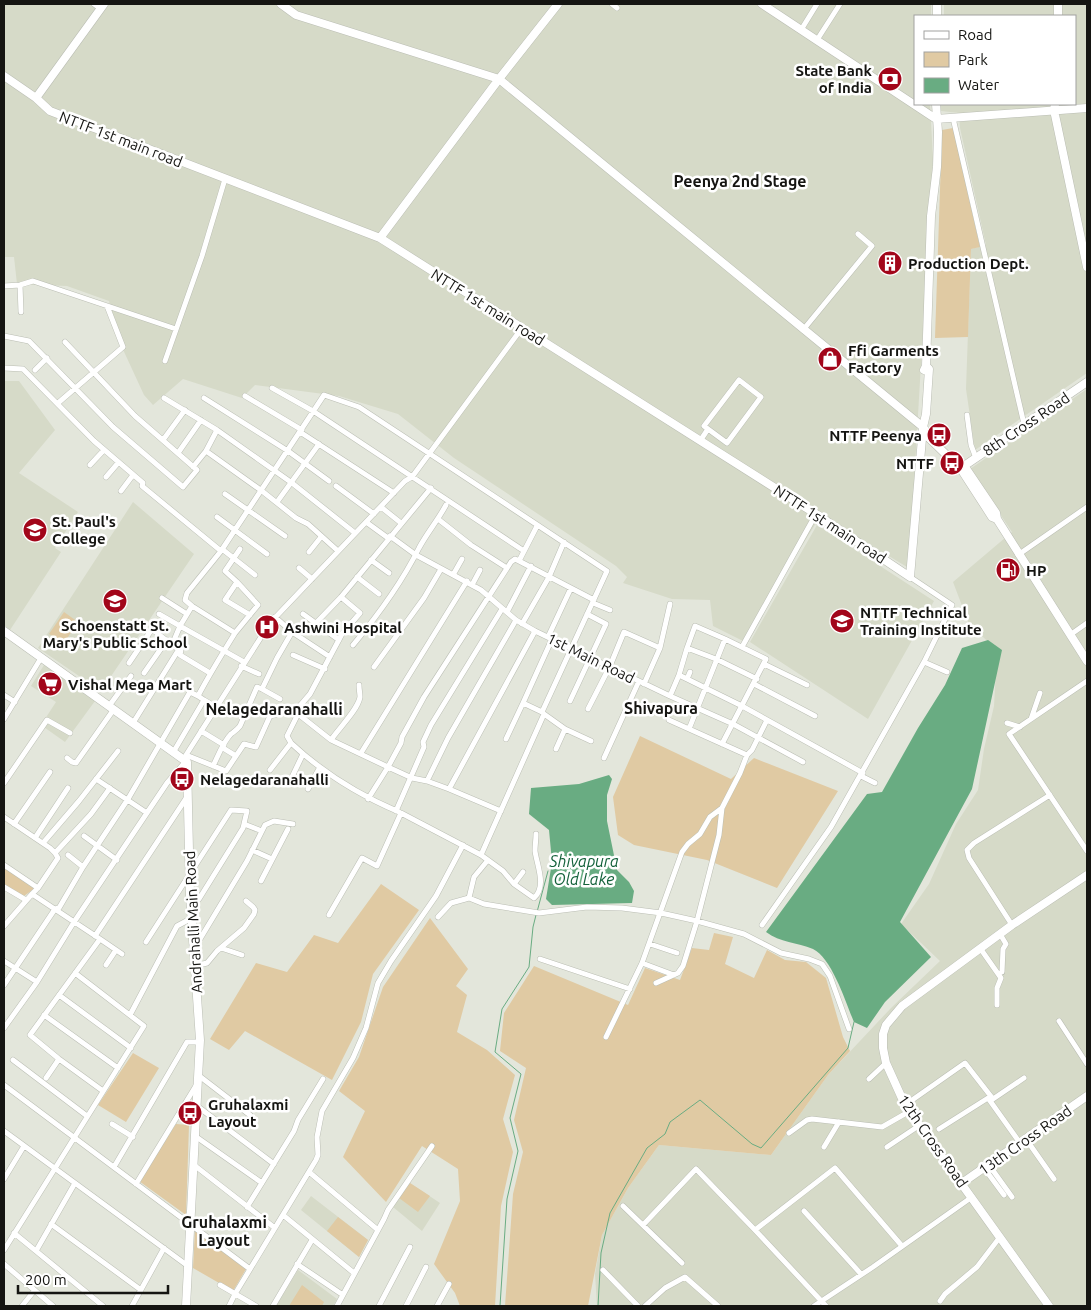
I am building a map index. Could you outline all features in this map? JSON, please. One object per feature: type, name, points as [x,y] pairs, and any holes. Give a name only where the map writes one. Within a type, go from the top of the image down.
[{"type":"street","points":[[36,98],[103,6],[94,4]]},
{"type":"street","points":[[281,4],[296,15],[499,79],[925,431],[932,434],[964,466],[996,513],[997,519],[1018,554],[1087,661]]},
{"type":"street","points":[[380,238],[499,79],[558,4]]},
{"type":"street","points":[[762,4],[914,105]]},
{"type":"street","points":[[801,30],[817,4]]},
{"type":"street","points":[[817,40],[840,4]]},
{"type":"street","name":"NTTF 1st main road","points":[[4,76],[36,98],[50,111],[380,238],[816,514],[910,577]]},
{"type":"street","points":[[914,105],[934,118],[953,118],[1055,107],[1087,108]]},
{"type":"street","points":[[762,925],[831,827],[924,662],[952,605],[910,577],[925,431],[924,417],[926,414],[929,369],[926,366],[931,216],[937,167],[938,132],[932,105]]},
{"type":"street","points":[[934,118],[936,105]]},
{"type":"street","points":[[1055,107],[1087,267]]},
{"type":"street","points":[[953,118],[1024,424]]},
{"type":"street","points":[[166,361],[202,256],[225,179]]},
{"type":"street","points":[[803,330],[872,246],[858,234]]},
{"type":"street","points":[[4,286],[20,285],[33,281],[176,329]]},
{"type":"street","points":[[20,285],[21,312]]},
{"type":"street","points":[[58,403],[123,347],[107,306]]},
{"type":"street","points":[[4,1028],[37,982],[74,922],[167,783],[186,758],[201,731],[270,623],[355,533],[412,477],[522,328]]},
{"type":"street","points":[[4,336],[29,341],[113,427],[183,487],[197,470],[136,416],[64,342]]},
{"type":"street","points":[[35,370],[47,358]]},
{"type":"street","points":[[4,368],[23,368],[104,450],[143,483],[142,486],[255,575]]},
{"type":"street","points":[[739,380],[761,397],[728,443],[708,429],[704,426],[739,380]]},
{"type":"street","name":"8th Cross Road","points":[[964,466],[1087,382]]},
{"type":"street","points":[[272,388],[313,411],[524,551]]},
{"type":"street","points":[[235,633],[192,606],[185,600],[187,593],[221,550],[324,395],[359,407],[607,571],[570,647],[481,856]]},
{"type":"street","points":[[245,396],[394,493]]},
{"type":"street","points":[[164,398],[217,430],[292,483],[355,533]]},
{"type":"street","points":[[204,398],[288,451],[329,481]]},
{"type":"street","points":[[163,440],[185,410]]},
{"type":"street","points":[[966,415],[971,445],[976,458]]},
{"type":"street","points":[[178,453],[201,420]]},
{"type":"street","points":[[700,441],[708,429]]},
{"type":"street","points":[[194,467],[206,452],[217,430]]},
{"type":"street","points":[[925,431],[928,437],[961,469],[992,517],[997,519]]},
{"type":"street","points":[[277,502],[319,444]]},
{"type":"street","points":[[90,465],[104,450]]},
{"type":"street","points":[[206,452],[262,490],[296,518],[308,524],[338,552]]},
{"type":"street","points":[[106,477],[118,463]]},
{"type":"street","points":[[120,491],[133,476]]},
{"type":"street","points":[[336,486],[374,514]]},
{"type":"street","points":[[315,624],[341,597],[431,488]]},
{"type":"street","points":[[225,494],[285,536]]},
{"type":"street","points":[[353,645],[380,613],[401,582],[446,505]]},
{"type":"street","points":[[381,507],[401,523]]},
{"type":"street","points":[[1018,554],[1087,507]]},
{"type":"street","points":[[742,647],[816,514]]},
{"type":"street","points":[[217,517],[267,554]]},
{"type":"street","points":[[438,519],[507,568]]},
{"type":"street","name":"1st Main Road","points":[[366,522],[416,555],[467,581],[522,624],[670,696],[733,724],[803,762]]},
{"type":"street","points":[[520,561],[538,526]]},
{"type":"street","points":[[309,552],[321,537]]},
{"type":"street","points":[[522,624],[549,577],[564,542]]},
{"type":"street","points":[[198,696],[235,633],[258,605],[225,572],[240,550]]},
{"type":"street","points":[[453,575],[462,558]]},
{"type":"street","points":[[371,560],[388,572]]},
{"type":"street","points":[[368,799],[388,767],[424,697],[487,596],[492,592],[512,560],[531,566],[610,610]]},
{"type":"street","points":[[507,612],[531,566]]},
{"type":"street","points":[[299,568],[312,579]]},
{"type":"street","points":[[374,667],[424,598],[441,569]]},
{"type":"street","points":[[472,585],[480,570]]},
{"type":"street","points":[[357,577],[379,594]]},
{"type":"street","points":[[361,753],[467,581]]},
{"type":"street","points":[[237,582],[226,600],[250,615]]},
{"type":"street","points":[[506,739],[571,588]]},
{"type":"street","points":[[341,597],[360,613],[339,640],[310,694],[298,708],[288,736],[291,743],[320,767],[368,799],[399,812],[488,860],[503,871],[514,884],[534,898],[539,891],[541,875],[535,847],[536,834]]},
{"type":"street","points":[[162,598],[187,614]]},
{"type":"street","points":[[604,758],[641,682],[660,648],[670,604]]},
{"type":"street","points":[[172,645],[180,626],[192,606]]},
{"type":"street","points":[[329,915],[362,858],[377,866],[431,725],[502,609]]},
{"type":"street","points":[[159,614],[224,650],[259,674]]},
{"type":"street","points":[[303,614],[339,640]]},
{"type":"street","points":[[570,701],[606,624],[587,614]]},
{"type":"street","points":[[275,618],[292,632],[330,657]]},
{"type":"street","points":[[427,781],[448,738],[516,620]]},
{"type":"street","points":[[1070,634],[1087,623]]},
{"type":"street","points":[[670,696],[695,626],[766,659],[722,744]]},
{"type":"street","points":[[130,663],[152,630],[181,650],[180,655],[210,673]]},
{"type":"street","points":[[4,631],[174,752],[186,758],[226,771],[244,744],[256,748],[270,716],[296,712],[331,740],[412,778],[449,789],[501,811]]},
{"type":"street","points":[[449,789],[535,631]]},
{"type":"street","points":[[262,689],[292,632]]},
{"type":"street","points":[[588,709],[610,666],[624,632],[660,648]]},
{"type":"street","points":[[688,729],[725,639]]},
{"type":"street","points":[[144,673],[167,640]]},
{"type":"street","points":[[687,648],[757,678]]},
{"type":"street","points":[[133,723],[179,649]]},
{"type":"street","points":[[293,655],[325,669]]},
{"type":"street","points":[[4,719],[41,658]]},
{"type":"street","points":[[924,662],[948,672]]},
{"type":"street","points":[[764,664],[807,685]]},
{"type":"street","points":[[687,679],[690,672]]},
{"type":"street","points":[[679,675],[742,706],[875,783]]},
{"type":"street","points":[[67,758],[72,762],[76,762],[132,676]]},
{"type":"street","points":[[1087,682],[1009,734],[1087,851]]},
{"type":"street","points":[[754,684],[815,716]]},
{"type":"street","points":[[331,740],[340,725],[348,719],[360,699],[359,685]]},
{"type":"street","points":[[213,766],[223,746],[232,733],[240,726],[257,687],[280,699]]},
{"type":"street","points":[[4,984],[55,909],[59,908],[162,743],[190,692],[216,707]]},
{"type":"street","points":[[1031,719],[1040,693]]},
{"type":"street","points":[[4,695],[15,702]]},
{"type":"street","points":[[174,752],[204,700]]},
{"type":"street","points":[[523,703],[543,713],[565,729],[591,741]]},
{"type":"street","points":[[4,783],[47,720],[70,733]]},
{"type":"street","points":[[669,720],[747,755]]},
{"type":"street","points":[[656,984],[674,976],[683,966],[697,921],[719,835],[722,808],[747,755],[752,750],[767,720]]},
{"type":"street","points":[[1006,723],[1020,727]]},
{"type":"street","points":[[556,749],[565,729]]},
{"type":"street","points":[[201,731],[236,756]]},
{"type":"street","points":[[270,770],[291,743]]},
{"type":"street","points":[[42,843],[80,801],[118,751]]},
{"type":"street","points":[[292,779],[303,754]]},
{"type":"street","name":"Andrahalli Main Road","points":[[186,758],[190,895],[200,1042],[186,1306]]},
{"type":"street","points":[[308,790],[320,767]]},
{"type":"street","points":[[14,824],[50,772]]},
{"type":"street","points":[[96,778],[147,813]]},
{"type":"street","points":[[35,838],[68,788]]},
{"type":"street","points":[[55,852],[91,814],[110,788]]},
{"type":"street","points":[[1012,925],[969,858],[967,850],[974,843],[1050,795]]},
{"type":"street","points":[[103,1091],[30,1035],[75,973],[188,796]]},
{"type":"street","points":[[606,1037],[650,944],[682,852],[700,834],[710,817],[722,808]]},
{"type":"street","points":[[146,942],[231,810],[247,811],[243,828],[199,899],[190,895]]},
{"type":"street","points":[[4,817],[55,852],[58,858],[38,888],[4,926]]},
{"type":"street","points":[[194,949],[265,825],[274,821],[293,824]]},
{"type":"street","points":[[244,824],[262,831]]},
{"type":"street","points":[[261,881],[288,829]]},
{"type":"street","points":[[84,836],[117,860]]},
{"type":"street","points":[[230,1306],[234,1294],[309,1172],[318,1154],[317,1137],[322,1111],[353,1058],[366,1028],[378,983],[436,896],[463,845]]},
{"type":"street","points":[[252,850],[272,860]]},
{"type":"street","points":[[68,855],[83,867]]},
{"type":"street","points":[[468,898],[474,877],[488,860]]},
{"type":"street","points":[[4,865],[38,888]]},
{"type":"street","points":[[514,884],[522,872]]},
{"type":"street","name":"12th Cross Road","points":[[1049,1306],[908,1108],[886,1063],[883,1034],[886,1025],[902,1006],[1012,925],[1087,874]]},
{"type":"street","points":[[4,887],[26,900]]},
{"type":"street","points":[[32,894],[122,954]]},
{"type":"street","points":[[438,916],[452,903],[468,898],[484,904],[537,912],[587,907],[622,908],[661,913],[697,921],[744,934],[781,952],[822,964],[830,976],[849,1029]]},
{"type":"street","points":[[195,966],[207,963],[244,928],[254,914],[254,907],[246,901]]},
{"type":"street","points":[[130,1015],[177,926],[192,918]]},
{"type":"street","points":[[1000,934],[1006,944],[1003,949],[1002,972]]},
{"type":"street","points":[[650,944],[677,953]]},
{"type":"street","points":[[221,948],[242,955]]},
{"type":"street","points":[[980,948],[1001,978],[997,988],[997,1005]]},
{"type":"street","points":[[106,965],[116,950]]},
{"type":"street","points":[[540,959],[630,989]]},
{"type":"street","points":[[4,961],[37,982]]},
{"type":"street","points":[[642,963],[674,976]]},
{"type":"street","points":[[4,1250],[144,1026],[75,973]]},
{"type":"street","points":[[59,995],[131,1048]]},
{"type":"street","points":[[44,1014],[118,1068]]},
{"type":"street","points":[[1058,1021],[1087,1064]]},
{"type":"street","points":[[114,1167],[188,1042],[200,1042]]},
{"type":"street","points":[[46,1078],[59,1059]]},
{"type":"street","points":[[13,1060],[88,1116]]},
{"type":"street","points":[[869,1079],[886,1063]]},
{"type":"street","points":[[789,1133],[807,1120],[812,1119],[882,1127],[965,1063],[993,1099],[1024,1078]]},
{"type":"street","points":[[136,1184],[198,1079],[250,1115]]},
{"type":"street","points":[[247,1206],[274,1164],[323,1079]]},
{"type":"street","points":[[4,1085],[250,1269]]},
{"type":"street","points":[[939,1128],[988,1098],[1054,1180]]},
{"type":"street","name":"13th Cross Road","points":[[962,1183],[1086,1101]]},
{"type":"street","points":[[197,1106],[274,1164]]},
{"type":"street","points":[[824,1147],[839,1122]]},
{"type":"street","points":[[112,1124],[133,1137]]},
{"type":"street","points":[[887,1147],[920,1125]]},
{"type":"street","points":[[4,1132],[188,1266]]},
{"type":"street","points":[[195,1136],[262,1183]]},
{"type":"street","points":[[4,1179],[24,1146]]},
{"type":"street","points":[[337,1306],[388,1210],[432,1146]]},
{"type":"street","points":[[194,1165],[275,1228]]},
{"type":"street","points":[[986,1166],[1004,1196]]},
{"type":"street","points":[[986,1166],[1012,1198]]},
{"type":"street","points":[[755,1230],[836,1168],[902,1246]]},
{"type":"street","points":[[643,1225],[696,1169],[826,1306]]},
{"type":"street","points":[[309,1172],[378,1230]]},
{"type":"street","points":[[36,1251],[75,1183]]},
{"type":"street","points":[[814,1306],[972,1197]]},
{"type":"street","points":[[623,1206],[682,1263]]},
{"type":"street","points":[[804,1211],[861,1274]]},
{"type":"street","points":[[283,1215],[354,1273]]},
{"type":"street","points":[[51,1224],[141,1290]]},
{"type":"street","points":[[14,1233],[104,1306]]},
{"type":"street","points":[[940,1300],[977,1267],[1000,1237]]},
{"type":"street","points":[[273,1306],[312,1240]]},
{"type":"street","points":[[379,1306],[410,1247]]},
{"type":"street","points":[[132,1306],[164,1248]]},
{"type":"street","points":[[297,1264],[343,1295]]},
{"type":"street","points":[[406,1306],[426,1267]]},
{"type":"street","points":[[5,1268],[53,1306]]},
{"type":"street","points":[[603,1270],[638,1306]]},
{"type":"street","points":[[645,1306],[665,1288],[685,1277],[718,1306]]},
{"type":"street","points":[[437,1306],[449,1284]]},
{"type":"street","points":[[220,1285],[256,1306]]},
{"type":"street","points":[[22,1306],[34,1291]]},
{"type":"shaded area","points":[[4,4],[931,4],[931,15],[914,15],[914,105],[930,105],[933,158],[911,535],[907,567],[821,515],[743,641],[713,626],[710,600],[672,599],[623,583],[627,577],[616,566],[454,458],[398,414],[339,396],[255,385],[242,398],[183,379],[153,405],[144,395],[120,343],[109,301],[67,286],[17,284],[14,257],[4,257]]},
{"type":"shaded area","points":[[944,4],[1087,4],[1087,373],[975,450],[966,389],[971,249],[986,245],[960,128],[959,113],[941,111],[941,105],[1076,105],[1076,15],[944,15]]},
{"type":"shaded area","name":"St. Paul's College","points":[[4,381],[19,381],[55,430],[19,473],[78,512],[55,548],[61,552],[10,630],[4,625]]},
{"type":"shaded area","points":[[1087,389],[1087,1306],[597,1306],[595,1274],[602,1235],[628,1188],[659,1145],[771,1155],[828,1075],[891,1008],[940,961],[901,924],[929,884],[956,824],[978,790],[984,749],[994,706],[997,650],[969,624],[953,582],[1012,532],[970,469]]},
{"type":"shaded area","name":"Schoenstatt St. Mary's Public School","points":[[133,502],[194,554],[101,691],[38,648]]},
{"type":"shaded area","name":"NTTF Technical Training Institute","points":[[817,525],[934,601],[868,719],[750,642]]},
{"type":"shaded area","points":[[44,665],[95,701],[65,742],[41,725],[56,702],[31,686]]},
{"type":"shaded area","points":[[410,1183],[440,1203],[422,1231],[393,1207]]},
{"type":"shaded area","points":[[311,1196],[368,1240],[359,1257],[301,1210]]},
{"type":"shaded area","points":[[298,1270],[337,1299],[333,1306],[276,1306]]},
{"type":"green space","points":[[953,128],[980,247],[971,249],[968,337],[935,338],[942,130]]},
{"type":"green space","points":[[64,612],[78,622],[64,643],[49,634]]},
{"type":"green space","points":[[640,736],[731,779],[754,758],[838,791],[777,888],[707,860],[634,845],[618,835],[613,797]]},
{"type":"green space","points":[[4,867],[35,888],[24,896],[4,884]]},
{"type":"green space","points":[[381,884],[419,910],[373,974],[361,1022],[332,1080],[245,1031],[229,1050],[210,1039],[256,963],[287,972],[314,935],[338,943]]},
{"type":"green space","points":[[430,918],[468,969],[456,986],[467,995],[457,1032],[487,1050],[515,1075],[503,1119],[513,1152],[501,1206],[495,1306],[460,1306],[455,1293],[434,1264],[460,1201],[458,1169],[422,1146],[386,1202],[343,1157],[365,1111],[339,1091],[359,1057],[383,987]]},
{"type":"green space","points":[[714,933],[733,937],[725,964],[754,978],[767,950],[785,960],[806,962],[826,978],[843,1037],[850,1051],[828,1075],[771,1155],[659,1145],[628,1188],[602,1235],[588,1306],[505,1306],[513,1194],[523,1152],[514,1120],[526,1068],[500,1051],[504,1013],[534,966],[628,1005],[645,968],[680,980],[692,948],[709,950]]},
{"type":"green space","points":[[133,1053],[159,1068],[126,1122],[98,1105]]},
{"type":"green space","points":[[176,1124],[189,1125],[186,1215],[139,1181]]},
{"type":"green space","points":[[410,1183],[430,1196],[418,1212],[399,1198]]},
{"type":"green space","points":[[338,1217],[368,1240],[359,1257],[327,1231]]},
{"type":"green space","points":[[195,1229],[246,1269],[233,1291],[193,1268]]},
{"type":"green space","points":[[302,1285],[324,1302],[322,1306],[289,1306]]},
{"type":"water","points":[[988,640],[1002,650],[972,789],[900,922],[931,957],[885,1002],[867,1028],[854,1022],[838,982],[820,954],[813,949],[771,936],[766,932],[867,794],[882,792],[945,685],[962,648]]},
{"type":"water","name":"Shivapura Old Lake","points":[[609,775],[612,779],[607,795],[607,821],[617,870],[629,882],[634,891],[632,903],[552,905],[546,899],[552,862],[549,830],[529,814],[531,788],[579,784]]},
{"type":"waterway","points":[[537,912],[548,871]]},
{"type":"waterway","points":[[500,1306],[507,1199],[518,1151],[510,1118],[521,1074],[495,1052],[502,1009],[529,967],[536,915]]},
{"type":"waterway","points":[[598,1306],[601,1253],[610,1213],[647,1148],[665,1134],[670,1122],[700,1100],[752,1144],[761,1148],[848,1048],[854,1022]]},
{"type":"place","name":"State Bank of India","points":[[890,79]]},
{"type":"place","name":"Production Dept.","points":[[890,263]]},
{"type":"place","name":"Ffi Garments Factory","points":[[830,359]]},
{"type":"place","name":"NTTF Peenya","points":[[939,435]]},
{"type":"place","name":"NTTF","points":[[952,463]]},
{"type":"place","name":"St. Paul's College","points":[[35,530]]},
{"type":"place","name":"HP","points":[[1008,570]]},
{"type":"place","name":"Schoenstatt St. Mary's Public School","points":[[115,601]]},
{"type":"place","name":"NTTF Technical Training Institute","points":[[842,621]]},
{"type":"place","name":"Ashwini Hospital","points":[[267,627]]},
{"type":"place","name":"Vishal Mega Mart","points":[[50,684]]},
{"type":"place","name":"Nelagedaranahalli","points":[[182,779]]},
{"type":"place","name":"Gruhalaxmi Layout","points":[[190,1113]]},
{"type":"district","name":"Peenya 2nd Stage","points":[[740,181]]},
{"type":"district","name":"Shivapura","points":[[661,708]]},
{"type":"district","name":"Nelagedaranahalli","points":[[274,709]]},
{"type":"district","name":"Gruhalaxmi Layout","points":[[224,1231]]}]
